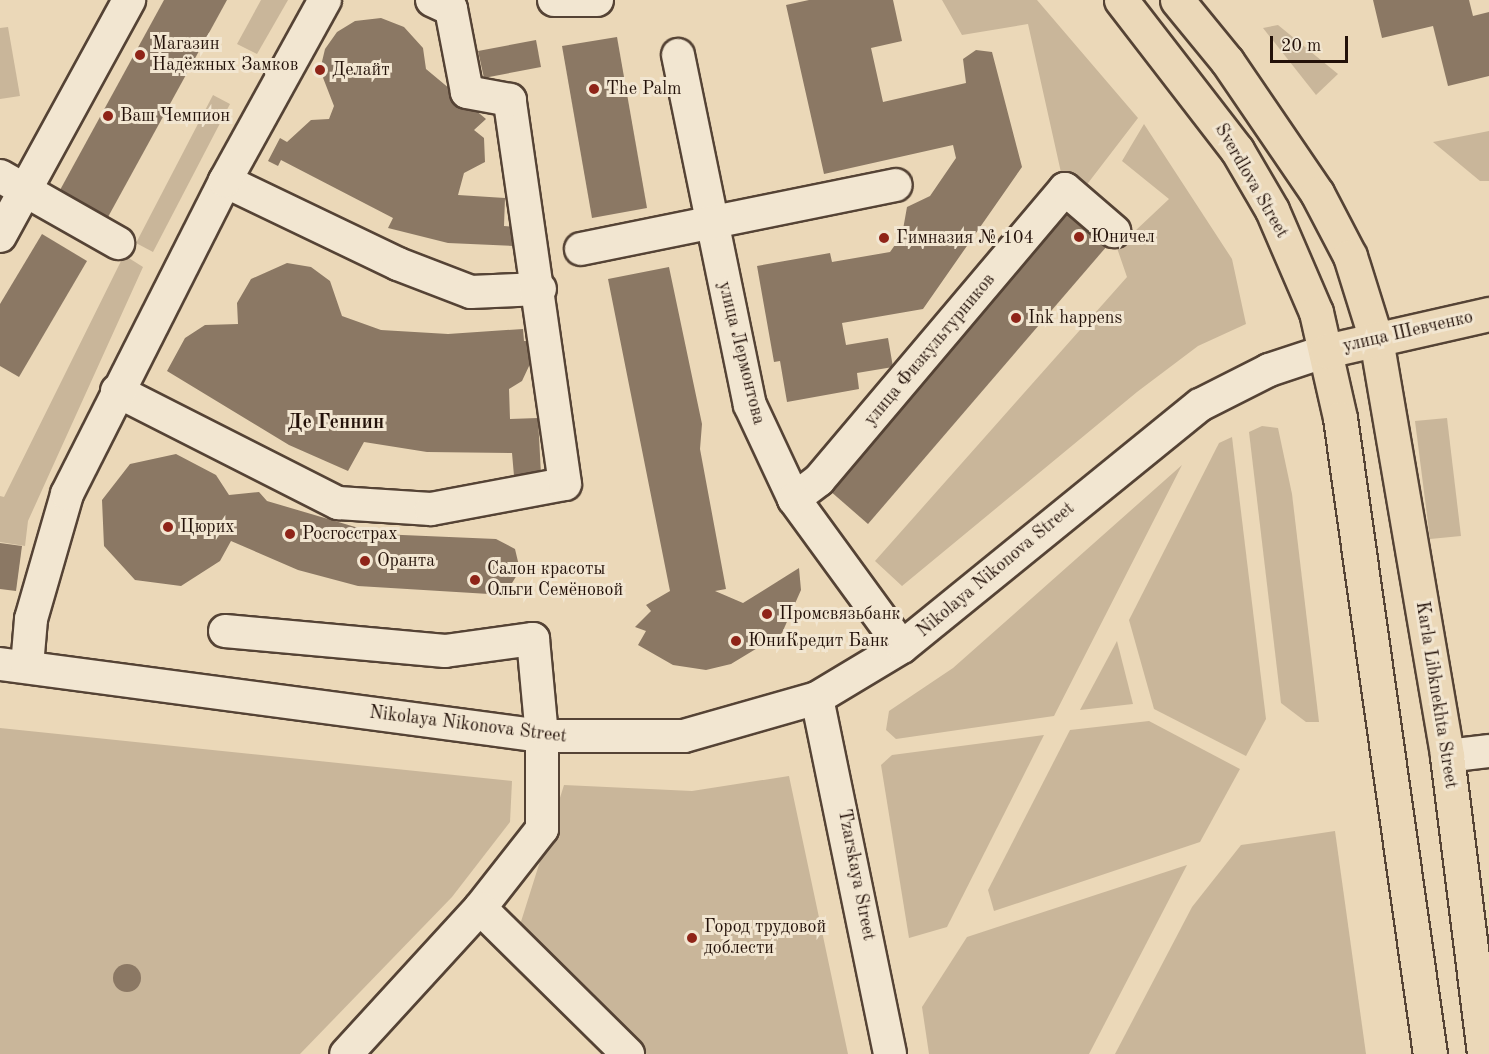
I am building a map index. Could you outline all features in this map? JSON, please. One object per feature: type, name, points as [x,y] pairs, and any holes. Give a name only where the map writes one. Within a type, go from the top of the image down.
[{"type":"main road","name":"Sverdlova Street","points":[[1121,0],[1192,85],[1272,210],[1326,351]]},
{"type":"main road","points":[[1177,0],[1227,61],[1317,193],[1350,256],[1376,339]]},
{"type":"main road","name":"улица Шевченко","points":[[1326,351],[1489,314]]},
{"type":"main road","name":"Karla Libknekhta Street","points":[[1376,339],[1447,756],[1484,1054]]},
{"type":"main road","points":[[1326,351],[1372,629],[1430,1054]]},
{"type":"street","points":[[0,236],[12,184],[129,0]]},
{"type":"street","points":[[13,665],[31,619],[67,494],[225,181],[325,0]]},
{"type":"street","points":[[117,391],[338,503],[431,509],[565,484],[540,289],[510,100],[467,92],[451,9],[432,0]]},
{"type":"street","points":[[555,0],[597,0]]},
{"type":"street","name":"улица Лермонтова","points":[[678,55],[710,225],[750,405],[794,499],[902,647]]},
{"type":"street","points":[[225,181],[398,264],[471,292],[540,289]]},
{"type":"street","points":[[12,184],[118,243]]},
{"type":"street","points":[[581,249],[710,225],[896,185]]},
{"type":"street","name":"улица Физкультурников","points":[[794,499],[819,480],[1065,189],[1114,231]]},
{"type":"street","name":"Nikolaya Nikonova Street","points":[[13,665],[542,736],[684,736],[817,698],[902,647],[1200,405],[1269,370],[1326,351]]},
{"type":"street","points":[[225,631],[445,651],[533,639],[542,736],[542,829],[480,908],[346,1054]]},
{"type":"street","name":"Tzarskaya Street","points":[[817,698],[890,1054]]},
{"type":"street","points":[[1447,756],[1489,751]]},
{"type":"street","points":[[480,908],[628,1054]]},
{"type":"shaded area","points":[[261,0],[288,0],[257,54],[237,44]]},
{"type":"shaded area","points":[[942,0],[1037,0],[1138,118],[1085,187],[1062,177],[1028,24],[962,35]]},
{"type":"shaded area","points":[[1278,25],[1338,74],[1316,95],[1263,28]]},
{"type":"shaded area","points":[[8,27],[20,96],[0,99],[0,28]]},
{"type":"shaded area","points":[[213,95],[230,104],[153,252],[136,243]]},
{"type":"shaded area","points":[[1144,124],[1232,259],[1246,324],[1198,346],[1137,392],[902,586],[875,561],[1127,277],[1117,248],[1169,199],[1122,161]]},
{"type":"shaded area","points":[[1489,131],[1489,181],[1480,181],[1433,142]]},
{"type":"shaded area","points":[[124,255],[143,267],[28,521],[25,546],[0,542],[0,496],[4,497]]},
{"type":"shaded area","points":[[1447,418],[1461,536],[1430,539],[1415,421]]},
{"type":"shaded area","points":[[1262,426],[1278,428],[1292,494],[1319,722],[1306,722],[1281,703],[1249,432]]},
{"type":"shaded area","points":[[1232,437],[1266,719],[1246,756],[1154,709],[1129,620],[1219,443]]},
{"type":"shaded area","points":[[1182,465],[1054,716],[896,739],[886,730],[889,711],[953,668]]},
{"type":"shaded area","points":[[1117,641],[1133,704],[1080,710]]},
{"type":"shaded area","points":[[1149,721],[1240,769],[1200,842],[994,911],[988,890],[1070,730]]},
{"type":"shaded area","points":[[0,728],[512,781],[510,822],[452,897],[300,1054],[0,1054]]},
{"type":"shaded area","points":[[1044,735],[947,927],[909,938],[881,765],[892,755]]},
{"type":"shaded area","points":[[789,776],[848,1054],[647,1054],[519,928],[564,785],[692,791]]},
{"type":"shaded area","points":[[1335,831],[1366,1054],[1115,1054],[1192,907],[1241,845]]},
{"type":"shaded area","points":[[1187,865],[1089,1054],[929,1054],[922,1007],[967,937]]},
{"type":"building","points":[[164,0],[227,0],[108,217],[60,190]]},
{"type":"building","points":[[809,0],[893,0],[902,41],[871,48],[883,102],[966,83],[963,59],[976,50],[992,52],[1022,167],[923,309],[842,323],[846,345],[888,338],[893,367],[857,373],[859,389],[787,402],[780,361],[774,362],[757,266],[830,253],[832,262],[890,252],[902,235],[907,207],[930,196],[956,158],[953,145],[824,174],[786,5]]},
{"type":"building","points":[[1373,0],[1469,0],[1473,16],[1489,12],[1489,76],[1448,86],[1433,26],[1382,38]]},
{"type":"building","points":[[381,18],[404,27],[423,48],[426,69],[486,119],[474,130],[484,138],[485,162],[464,173],[458,195],[505,198],[504,226],[514,227],[514,246],[448,243],[388,228],[393,218],[281,160],[278,166],[268,161],[280,138],[287,142],[311,120],[329,119],[334,106],[320,70],[325,49],[337,32],[355,21]]},
{"type":"building","points":[[617,37],[647,208],[592,218],[562,46]]},
{"type":"building","points":[[536,40],[541,67],[484,78],[478,51]]},
{"type":"building","points":[[1067,212],[1107,246],[868,524],[829,490]]},
{"type":"building","points":[[42,234],[87,261],[19,377],[0,366],[0,304]]},
{"type":"building","points":[[287,263],[311,267],[330,281],[342,316],[381,330],[448,334],[523,329],[524,341],[530,341],[530,364],[522,381],[509,389],[510,419],[538,418],[541,474],[514,476],[512,453],[427,452],[364,442],[348,471],[289,445],[167,371],[185,338],[205,325],[238,324],[237,303],[251,279]]},
{"type":"building","points":[[669,267],[702,424],[700,449],[726,589],[715,591],[743,603],[799,568],[801,590],[782,633],[731,664],[706,670],[673,665],[638,645],[646,631],[635,627],[651,611],[646,605],[670,591],[608,279]]},
{"type":"building","points":[[176,454],[216,475],[229,495],[259,492],[267,501],[379,534],[496,539],[515,549],[520,570],[509,588],[489,594],[358,586],[298,570],[231,541],[220,561],[181,586],[135,580],[104,546],[102,500],[130,464]]},
{"type":"building","points":[[0,543],[22,546],[16,591],[0,589]]},
{"type":"building","points":[[127,964],[137,968],[141,978],[137,988],[127,992],[117,988],[113,978],[117,968]]},
{"type":"place","name":"Магазин Надёжных Замков","points":[[140,55]]},
{"type":"place","name":"Делайт","points":[[320,70]]},
{"type":"place","name":"The Palm","points":[[594,89]]},
{"type":"place","name":"Ваш Чемпион","points":[[108,116]]},
{"type":"place","name":"Юничел","points":[[1079,237]]},
{"type":"place","name":"Гимназия № 104","points":[[884,238]]},
{"type":"place","name":"Ink happens","points":[[1016,318]]},
{"type":"place","name":"Цюрих","points":[[168,527]]},
{"type":"place","name":"Росгосстрах","points":[[290,534]]},
{"type":"place","name":"Оранта","points":[[365,561]]},
{"type":"place","name":"Салон красоты Ольги Семёновой","points":[[475,580]]},
{"type":"place","name":"Промсвязьбанк","points":[[767,614]]},
{"type":"place","name":"ЮниКредит Банк","points":[[736,641]]},
{"type":"place","name":"Город трудовой доблести","points":[[692,938]]},
{"type":"district","name":"Де Геннин","points":[[336,423]]}]
